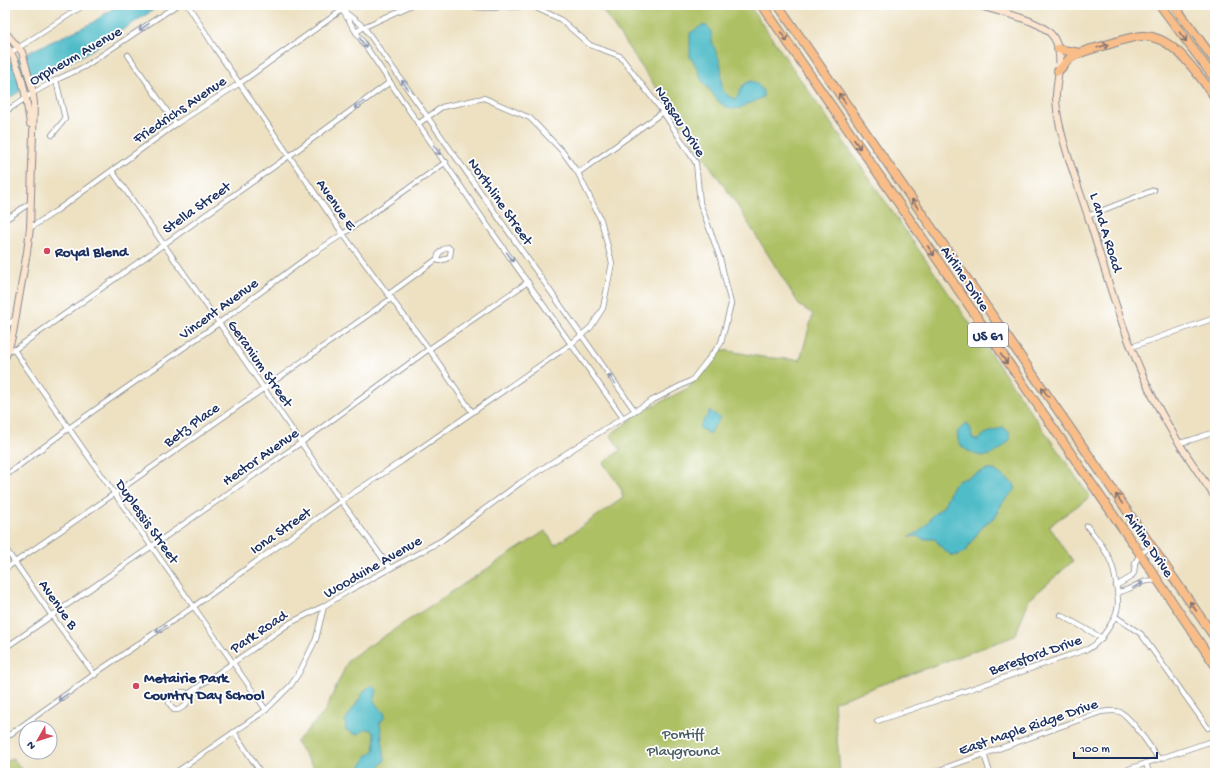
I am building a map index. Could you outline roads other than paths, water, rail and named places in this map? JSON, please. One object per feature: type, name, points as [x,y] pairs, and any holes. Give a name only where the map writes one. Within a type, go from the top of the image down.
[{"type":"highway","name":"Airline Drive","points":[[762,5],[1215,665]]},
{"type":"highway","name":"Airline Drive","points":[[778,5],[1215,638]]},
{"type":"highway","points":[[1160,5],[1215,79]]},
{"type":"highway","points":[[1174,5],[1215,61]]},
{"type":"highway","points":[[1058,71],[1069,59],[1080,53],[1130,38],[1142,36],[1165,42],[1174,48],[1215,97]]},
{"type":"highway","points":[[1058,49],[1080,53]]},
{"type":"highway","points":[[869,161],[880,153]]},
{"type":"highway","points":[[1016,376],[1028,366]]},
{"type":"highway","points":[[1084,474],[1096,466]]},
{"type":"street","points":[[13,54],[84,5]]},
{"type":"street","name":"Orpheum Avenue","points":[[5,112],[32,90],[84,67],[177,5]]},
{"type":"street","name":"Avenue E","points":[[188,5],[215,48],[240,82],[343,234],[429,349],[472,412]]},
{"type":"street","name":"Northline Street","points":[[339,5],[418,124],[446,162],[623,418]]},
{"type":"street","points":[[356,32],[412,5]]},
{"type":"street","name":"Nassau Drive","points":[[441,5],[488,8],[532,6],[560,20],[590,46],[620,56],[663,112],[696,163],[700,203],[720,258],[730,304],[721,343],[692,380],[623,418]]},
{"type":"street","points":[[978,5],[1034,23],[1044,28],[1054,39],[1058,49]]},
{"type":"street","name":"Friedrichs Avenue","points":[[30,228],[56,211],[176,124],[240,82],[342,10]]},
{"type":"street","name":"Northline Street","points":[[342,10],[364,27],[635,411]]},
{"type":"street","points":[[5,32],[20,50],[34,102],[30,228],[12,349],[5,358]]},
{"type":"street","points":[[5,43],[13,54],[26,94],[32,139]]},
{"type":"street","name":"L and A Road","points":[[1058,49],[1060,59],[1056,95],[1061,131],[1131,347],[1150,392],[1179,443],[1215,497]]},
{"type":"street","points":[[128,55],[176,124]]},
{"type":"street","points":[[52,135],[66,119],[56,80]]},
{"type":"street","name":"Stella Street","points":[[12,349],[289,156],[390,82]]},
{"type":"street","name":"Iona Street","points":[[5,738],[193,607],[341,501],[402,461],[571,344],[591,327],[604,308],[612,263],[601,220],[578,172],[562,151],[530,118],[484,98],[442,107],[418,124]]},
{"type":"street","points":[[578,172],[663,112]]},
{"type":"street","name":"Vincent Avenue","points":[[5,476],[69,428],[219,323],[308,257],[446,162]]},
{"type":"street","name":"Geranium Street","points":[[112,171],[302,442],[341,501],[390,568]]},
{"type":"street","points":[[1088,216],[1154,190]]},
{"type":"street","points":[[5,220],[30,203]]},
{"type":"street","name":"Betz Place","points":[[5,569],[114,494],[390,296],[436,259]]},
{"type":"street","name":"Hector Avenue","points":[[5,648],[302,442],[429,349],[528,282]]},
{"type":"street","points":[[1131,347],[1215,318]]},
{"type":"street","points":[[5,326],[16,319]]},
{"type":"street","name":"Duplessis Street","points":[[12,349],[266,710]]},
{"type":"street","name":"Woodvine Avenue","points":[[175,773],[266,710],[291,685],[300,671],[316,639],[324,606],[350,590],[441,541],[520,483],[623,418]]},
{"type":"street","points":[[1179,443],[1215,432]]},
{"type":"street","name":"Beresford Drive","points":[[877,721],[1088,649],[1095,645],[1102,638],[1116,617],[1118,592],[1112,565],[1103,547],[1087,526]]},
{"type":"street","points":[[1116,586],[1134,574],[1136,563],[1140,554],[1152,546]]},
{"type":"street","name":"Avenue B","points":[[5,548],[52,616],[95,674]]},
{"type":"street","points":[[1118,592],[1130,589],[1143,581],[1158,581]]},
{"type":"street","name":"Park Road","points":[[188,694],[290,622],[324,606]]},
{"type":"street","points":[[1061,615],[1102,638]]},
{"type":"street","points":[[1116,617],[1141,634],[1208,728]]},
{"type":"street","name":"Park Road","points":[[185,692],[188,694],[189,699],[182,708],[178,710],[170,707],[169,700],[174,694],[185,692]]},
{"type":"street","name":"East Maple Ridge Drive","points":[[931,773],[1101,712],[1111,710],[1122,712],[1132,722],[1159,759]]},
{"type":"street","points":[[234,732],[261,773]]},
{"type":"street","points":[[1117,773],[1215,740]]},
{"type":"street","points":[[984,754],[990,773]]},
{"type":"street","points":[[1146,763],[1149,773]]},
{"type":"water","points":[[118,5],[161,5],[87,53],[40,78],[5,101],[5,66],[27,53],[92,23]]},
{"type":"water","points":[[703,25],[708,27],[711,31],[713,44],[720,64],[722,86],[726,94],[735,99],[743,86],[752,81],[763,91],[763,97],[746,104],[741,108],[728,108],[720,103],[701,79],[698,69],[690,57],[690,33]]},
{"type":"water","points":[[709,410],[720,418],[709,434],[699,427],[709,413]]},
{"type":"water","points":[[967,423],[971,429],[972,438],[975,440],[978,440],[985,434],[1003,427],[1009,432],[1010,439],[995,453],[987,456],[981,456],[964,449],[960,444],[958,431]]},
{"type":"water","points":[[986,470],[994,470],[1014,484],[1016,489],[1002,503],[996,516],[984,525],[966,551],[952,556],[942,548],[935,539],[923,539],[917,536],[909,537],[919,532],[933,515],[943,507],[953,485],[958,481]]},
{"type":"water","points":[[372,685],[377,690],[374,702],[385,714],[380,723],[385,760],[375,773],[355,773],[364,762],[366,756],[374,751],[374,735],[371,730],[368,729],[359,734],[354,734],[346,730],[345,721],[366,689]]},
{"type":"place","name":"Royal Blend","points":[[47,251]]},
{"type":"place","name":"Metairie Park Country Day School","points":[[136,686]]},
{"type":"park label","name":"Pontiff Playground","points":[[683,742]]}]
